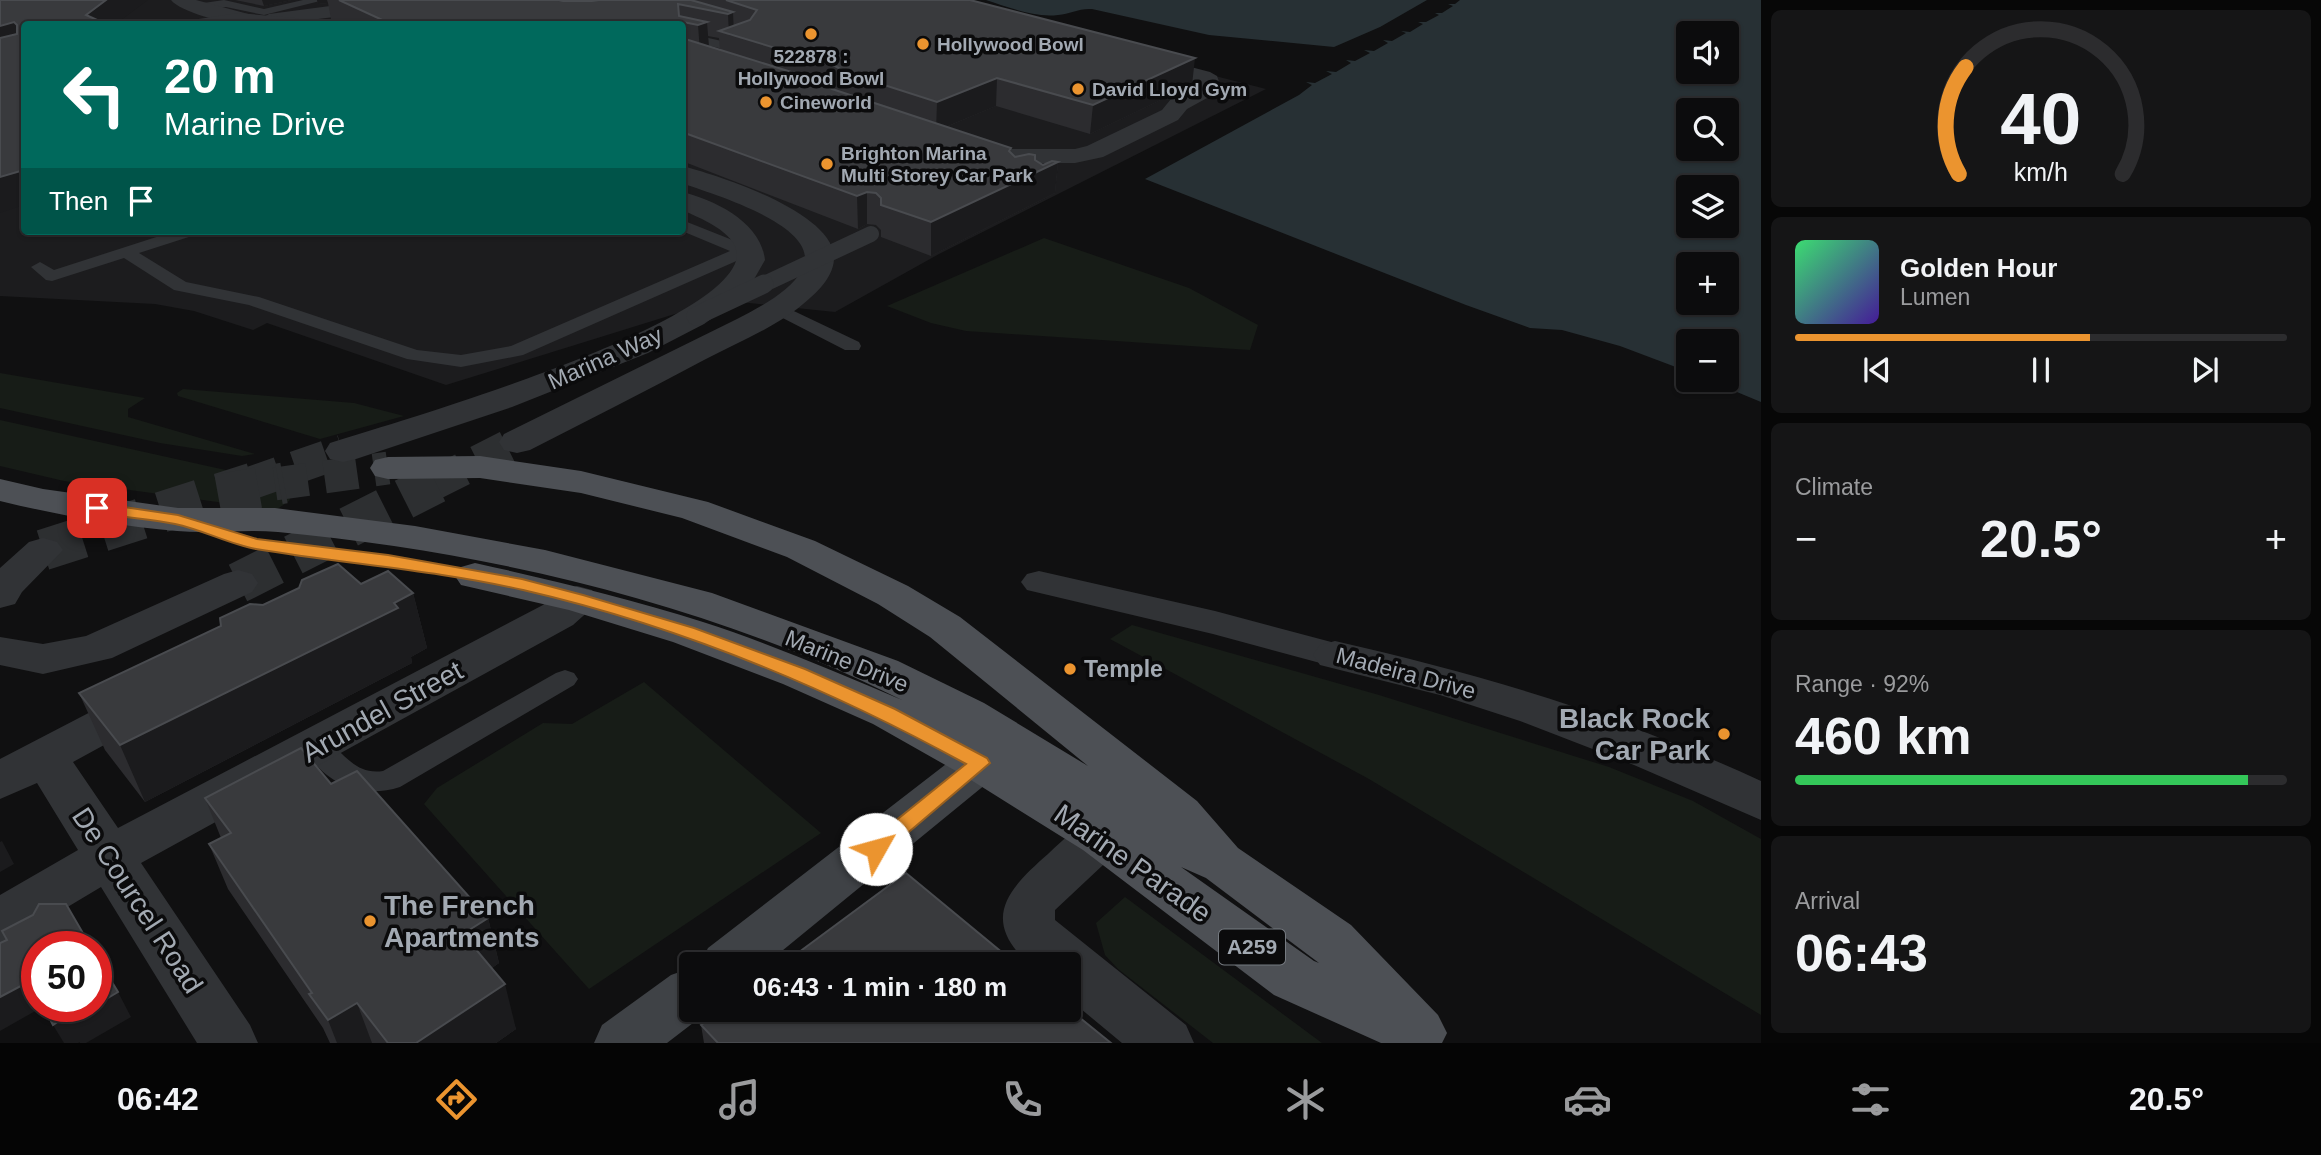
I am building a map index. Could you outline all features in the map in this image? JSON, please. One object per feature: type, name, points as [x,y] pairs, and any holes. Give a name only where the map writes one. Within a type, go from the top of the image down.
[{"type":"main road","points":[[388,468],[480,467],[581,482],[695,510],[801,549],[893,595],[945,627],[1180,814],[1224,864]]},
{"type":"main road","name":"Marine Drive","points":[[0,490],[43,500],[178,520],[275,520],[415,538],[545,562],[697,602],[882,672],[968,714],[1162,836],[1224,864],[1332,941],[1426,1038]]},
{"type":"main road","name":"Marine Drive","points":[[178,520],[255,544],[388,560],[522,584],[688,632],[799,673],[888,713],[980,763]]},
{"type":"main road","points":[[742,952],[938,800],[980,763]]},
{"type":"main road","name":"Marine Parade","points":[[980,763],[1101,836],[1294,978],[1426,1038]]},
{"type":"main road","points":[[629,1041],[679,1001]]},
{"type":"street","points":[[269,20],[357,4],[399,6],[336,21]]},
{"type":"street","points":[[195,13],[222,19],[276,21]]},
{"type":"street","points":[[966,152],[1035,163],[1094,152],[1170,115],[1179,104],[1210,87],[1209,81],[1202,77],[1118,55]]},
{"type":"street","points":[[686,56],[733,70]]},
{"type":"street","name":"Marina Way","points":[[517,442],[777,308],[796,295],[816,272],[820,261],[814,240],[794,222],[686,176]]},
{"type":"street","name":"Marina Way","points":[[343,451],[546,385],[696,316],[742,281],[751,254],[739,232],[732,226],[686,202]]},
{"type":"street","points":[[0,556],[43,550],[0,594]]},
{"type":"street","name":"Madeira Drive","points":[[1039,582],[1459,685],[1598,732],[1707,776],[1761,802]]},
{"type":"street","points":[[0,651],[43,659],[97,648],[238,583]]},
{"type":"street","name":"Arundel Street","points":[[0,921],[110,856],[558,615],[577,599]]},
{"type":"street","points":[[0,781],[181,683]]},
{"type":"street","name":"De Courcel Road","points":[[45,757],[229,1043]]},
{"type":"street","points":[[1053,952],[1034,936],[1027,921],[1028,907],[1035,896],[1101,836]]},
{"type":"street","points":[[1081,975],[1165,1043]]},
{"type":"lane","points":[[195,13],[227,3],[242,9],[264,12],[318,0]]},
{"type":"lane","points":[[686,36],[736,45],[708,55]]},
{"type":"lane","points":[[126,252],[180,286],[253,301],[414,355],[461,361],[516,351],[744,251],[686,227]]},
{"type":"lane","points":[[696,316],[872,234]]},
{"type":"lane","points":[[40,267],[52,276],[179,235]]},
{"type":"lane","points":[[777,308],[852,346]]},
{"type":"lane","points":[[317,747],[333,765],[351,779],[377,784],[390,780],[565,680]]},
{"type":"shaded area","points":[[0,0],[918,0],[1266,89],[939,254],[835,312],[720,300],[446,385],[267,323],[253,330],[194,311],[155,304],[0,296]]},
{"type":"shaded area","points":[[986,0],[1427,0],[1380,27],[1334,47],[1209,35],[1092,9],[1040,15]]},
{"type":"shaded area","points":[[1460,0],[1761,0],[1761,402],[1737,392],[1739,329],[1676,329],[1676,367],[1620,346],[1562,330],[1530,328],[1145,179],[1299,95],[1312,85],[1306,82],[1315,83],[1332,74],[1326,71],[1336,72],[1351,63],[1346,60],[1355,61],[1370,53],[1364,50],[1374,51],[1388,43],[1383,40],[1392,41],[1406,33],[1401,31],[1410,32],[1423,24],[1418,22],[1426,22],[1439,15],[1435,13],[1442,13],[1453,6],[1448,4],[1455,4]]},
{"type":"shaded area","points":[[1044,238],[1189,288],[1258,325],[1250,350],[966,331],[931,323],[887,306]]},
{"type":"shaded area","points":[[0,373],[145,398],[128,409],[128,417],[255,454],[242,456],[160,443],[0,408]]},
{"type":"shaded area","points":[[183,389],[354,403],[404,416],[320,439],[178,396],[177,393]]},
{"type":"shaded area","points":[[0,420],[284,483],[295,488],[289,501],[276,510],[64,481],[0,466]]},
{"type":"shaded area","points":[[1132,625],[1379,695],[1609,767],[1693,801],[1761,839],[1761,1015],[1369,779],[1110,639]]},
{"type":"shaded area","points":[[644,682],[821,833],[589,989],[424,804],[437,788],[543,723],[572,724]]},
{"type":"shaded area","points":[[1125,897],[1322,1043],[1213,1043],[1118,969],[1105,955],[1096,923]]},
{"type":"building","points":[[0,0],[106,0],[86,15],[99,21],[21,21],[21,171],[0,177],[0,38],[17,34],[17,25],[14,22],[0,26]]},
{"type":"building","points":[[339,0],[691,0],[733,12],[728,14],[678,4],[679,16],[707,22],[698,25],[686,21],[384,21]]},
{"type":"building","points":[[726,0],[970,0],[1195,58],[1093,105],[997,78],[937,102],[850,74],[835,66],[719,31],[750,20],[757,10]]},
{"type":"building","name":"Brighton Marina Multi Storey Car Park","points":[[686,39],[817,80],[832,89],[1011,148],[1009,151],[1015,157],[1035,155],[1035,160],[1043,165],[1052,161],[1058,162],[931,222],[881,205],[881,198],[876,193],[867,192],[857,196],[686,133]]},
{"type":"building","points":[[338,564],[361,584],[388,571],[413,593],[394,603],[398,608],[120,745],[79,693],[221,626],[220,618],[250,604],[263,605],[299,588],[302,580]]},
{"type":"building","name":"The French Apartments","points":[[301,748],[331,784],[357,771],[488,918],[463,934],[505,984],[416,1043],[388,1043],[357,1003],[328,1020],[209,844],[231,833],[205,798]]},
{"type":"building","points":[[906,873],[1001,952],[799,952]]},
{"type":"building","points":[[39,904],[66,904],[82,931],[21,931],[21,986],[0,997],[0,943],[7,940],[2,931],[33,915]]},
{"type":"building","points":[[112,982],[118,992],[112,996]]},
{"type":"building","points":[[1081,1019],[1111,1043],[718,1043],[701,1025],[705,1022],[1081,1022]]},
{"type":"tunnel","points":[[433,484],[517,442]]},
{"type":"tunnel","points":[[248,484],[343,451]]},
{"type":"tunnel","points":[[275,484],[388,468]]},
{"type":"tunnel","points":[[43,550],[253,483]]},
{"type":"tunnel","points":[[218,495],[284,483]]},
{"type":"tunnel","points":[[238,583],[436,483]]},
{"type":"place","name":"522878 : Hollywood Bowl","points":[[811,34]]},
{"type":"place","name":"Hollywood Bowl","points":[[923,44]]},
{"type":"place","name":"David Lloyd Gym","points":[[1078,89]]},
{"type":"place","name":"Cineworld","points":[[766,102]]},
{"type":"place","name":"Brighton Marina Multi Storey Car Park","points":[[827,164]]},
{"type":"place","name":"Temple","points":[[1070,669]]},
{"type":"place","name":"Black Rock Car Park","points":[[1724,734]]},
{"type":"place","name":"The French Apartments","points":[[370,921]]},
{"type":"route","points":[[97,508],[178,520],[255,544],[388,560],[522,584],[577,599],[688,632],[799,673],[888,713],[980,763],[876,849]]}]
